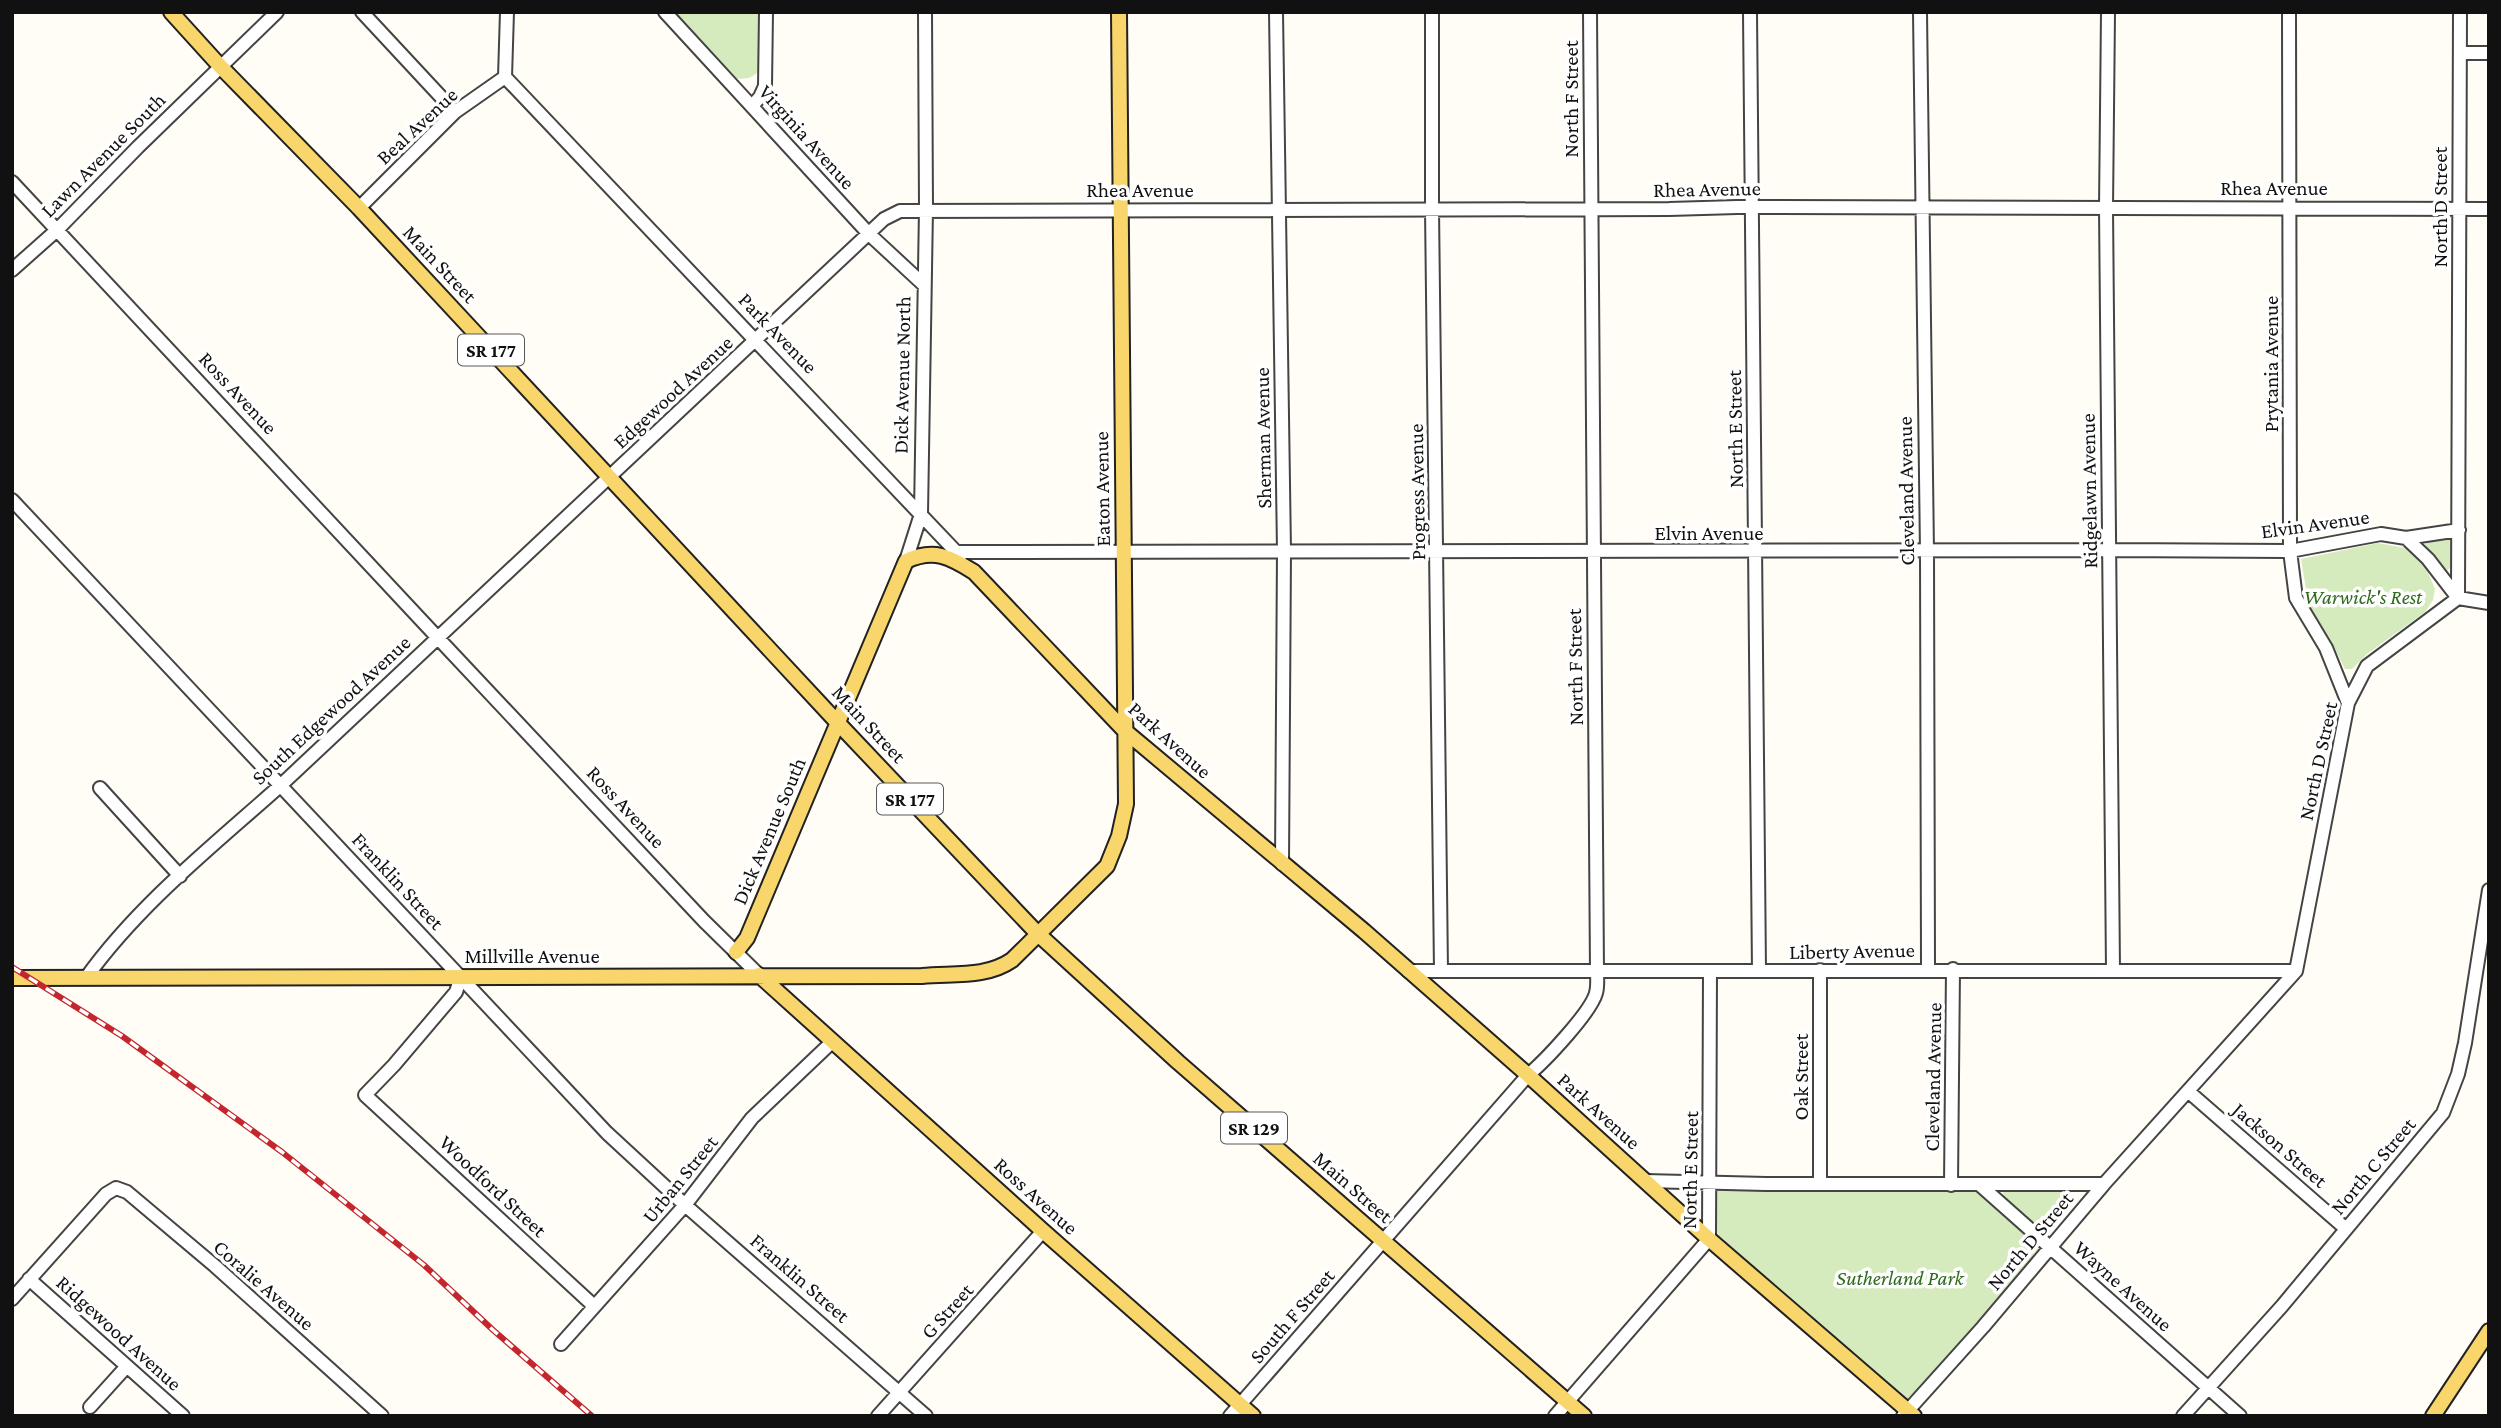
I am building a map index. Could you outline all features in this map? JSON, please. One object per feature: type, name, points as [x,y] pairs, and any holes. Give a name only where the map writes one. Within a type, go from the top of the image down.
[{"type":"main road","name":"Main Street","points":[[171,12],[359,208],[1037,933],[1169,1053],[1584,1416]]},
{"type":"main road","name":"Eaton Avenue","points":[[1037,933],[1107,866],[1123,821],[1126,804],[1119,12]]},
{"type":"main road","points":[[906,561],[920,554],[938,555],[953,559],[974,572]]},
{"type":"main road","name":"Dick Avenue North","points":[[837,722],[906,561]]},
{"type":"main road","name":"Park Avenue","points":[[974,572],[1125,731],[1364,931],[1908,1414]]},
{"type":"main road","name":"Dick Avenue South","points":[[736,952],[747,938],[837,722]]},
{"type":"main road","name":"Millville Avenue","points":[[12,978],[922,976],[983,972],[1003,966],[1037,933]]},
{"type":"main road","name":"Ross Avenue","points":[[758,975],[1253,1416]]},
{"type":"main road","points":[[2433,1416],[2489,1331]]},
{"type":"street","name":"Lawn Avenue South","points":[[12,270],[57,230],[277,12]]},
{"type":"street","points":[[362,12],[455,112]]},
{"type":"street","points":[[505,77],[507,12]]},
{"type":"street","name":"Virginia Avenue","points":[[665,12],[869,234],[924,285]]},
{"type":"street","points":[[752,106],[765,86],[766,12]]},
{"type":"street","name":"Dick Avenue North","points":[[906,561],[921,514],[926,209],[925,12]]},
{"type":"street","name":"Sherman Avenue","points":[[1276,12],[1284,551],[1282,864]]},
{"type":"street","name":"Progress Avenue","points":[[1432,12],[1441,971]]},
{"type":"street","name":"North F Street","points":[[1383,1241],[1528,1075],[1539,1066],[1590,1006],[1596,993],[1590,12]]},
{"type":"street","name":"North E Street","points":[[1750,12],[1759,971]]},
{"type":"street","name":"Cleveland Avenue","points":[[1920,12],[1927,552],[1928,969]]},
{"type":"street","name":"Ridgelawn Avenue","points":[[2108,12],[2106,208],[2113,970]]},
{"type":"street","name":"Prytania Avenue","points":[[2289,12],[2290,551],[2297,598],[2326,648],[2348,703]]},
{"type":"street","name":"North D Street","points":[[1908,1414],[2104,1184],[2296,971],[2348,703],[2367,666],[2458,598],[2460,12]]},
{"type":"street","points":[[2460,53],[2489,54]]},
{"type":"street","name":"Beal Avenue","points":[[359,208],[455,112],[505,77]]},
{"type":"street","name":"Park Avenue","points":[[505,77],[974,572]]},
{"type":"street","name":"Ross Avenue","points":[[12,182],[437,637],[758,975]]},
{"type":"street","name":"Rhea Avenue","points":[[926,209],[2489,209]]},
{"type":"street","name":"Edgewood Avenue","points":[[610,478],[884,219],[900,211],[926,209]]},
{"type":"street","name":"South Edgewood Avenue","points":[[86,978],[106,950],[180,876],[610,478]]},
{"type":"street","name":"Franklin Street","points":[[12,500],[607,1133],[926,1416]]},
{"type":"street","name":"Elvin Avenue","points":[[957,552],[2290,551],[2381,534],[2406,538],[2459,530]]},
{"type":"street","points":[[2406,538],[2428,559],[2458,598],[2489,603]]},
{"type":"street","points":[[100,788],[180,876]]},
{"type":"street","name":"North C Street","points":[[2183,1416],[2282,1306],[2442,1113],[2458,1074],[2465,1043],[2489,890]]},
{"type":"street","name":"Cleveland Avenue","points":[[1951,1185],[1953,969]]},
{"type":"street","name":"Oak Street","points":[[1820,1184],[1821,970]]},
{"type":"street","name":"Liberty Avenue","points":[[1408,971],[2296,971]]},
{"type":"street","name":"North E Street","points":[[1555,1416],[1709,1239],[1710,972]]},
{"type":"street","name":"Woodford Street","points":[[461,976],[456,992],[365,1095],[594,1306]]},
{"type":"street","name":"Urban Street","points":[[561,1344],[685,1205],[752,1118],[832,1042]]},
{"type":"street","name":"Jackson Street","points":[[2189,1092],[2345,1228]]},
{"type":"street","points":[[1645,1181],[2104,1184]]},
{"type":"street","name":"Wayne Avenue","points":[[1980,1185],[2240,1416]]},
{"type":"street","name":"Coralie Avenue","points":[[29,1279],[106,1194],[116,1188],[127,1192],[215,1266],[382,1416]]},
{"type":"street","name":"G Street","points":[[878,1416],[1043,1231]]},
{"type":"street","name":"South F Street","points":[[1230,1416],[1383,1241]]},
{"type":"street","points":[[12,1299],[29,1279]]},
{"type":"street","name":"Ridgewood Avenue","points":[[29,1279],[183,1416]]},
{"type":"street","points":[[90,1407],[128,1366]]},
{"type":"green space","points":[[672,12],[762,12],[764,47],[760,67],[755,74],[747,78],[734,78]]},
{"type":"green space","points":[[2447,538],[2453,543],[2450,568],[2444,573],[2423,547],[2427,542]]},
{"type":"green space","name":"Warwick's Rest","points":[[2378,543],[2411,549],[2426,568],[2435,589],[2433,600],[2425,612],[2367,654],[2352,669],[2345,669],[2309,607],[2301,559]]},
{"type":"green space","name":"Sutherland Park","points":[[1710,1183],[1980,1185],[2050,1246],[1908,1410],[1709,1239]]},
{"type":"green space","points":[[2008,1189],[2066,1189],[2069,1196],[2040,1229],[2004,1198],[2003,1192]]},
{"type":"railway","points":[[12,967],[122,1036],[282,1152],[424,1265],[493,1330],[592,1416]]}]
